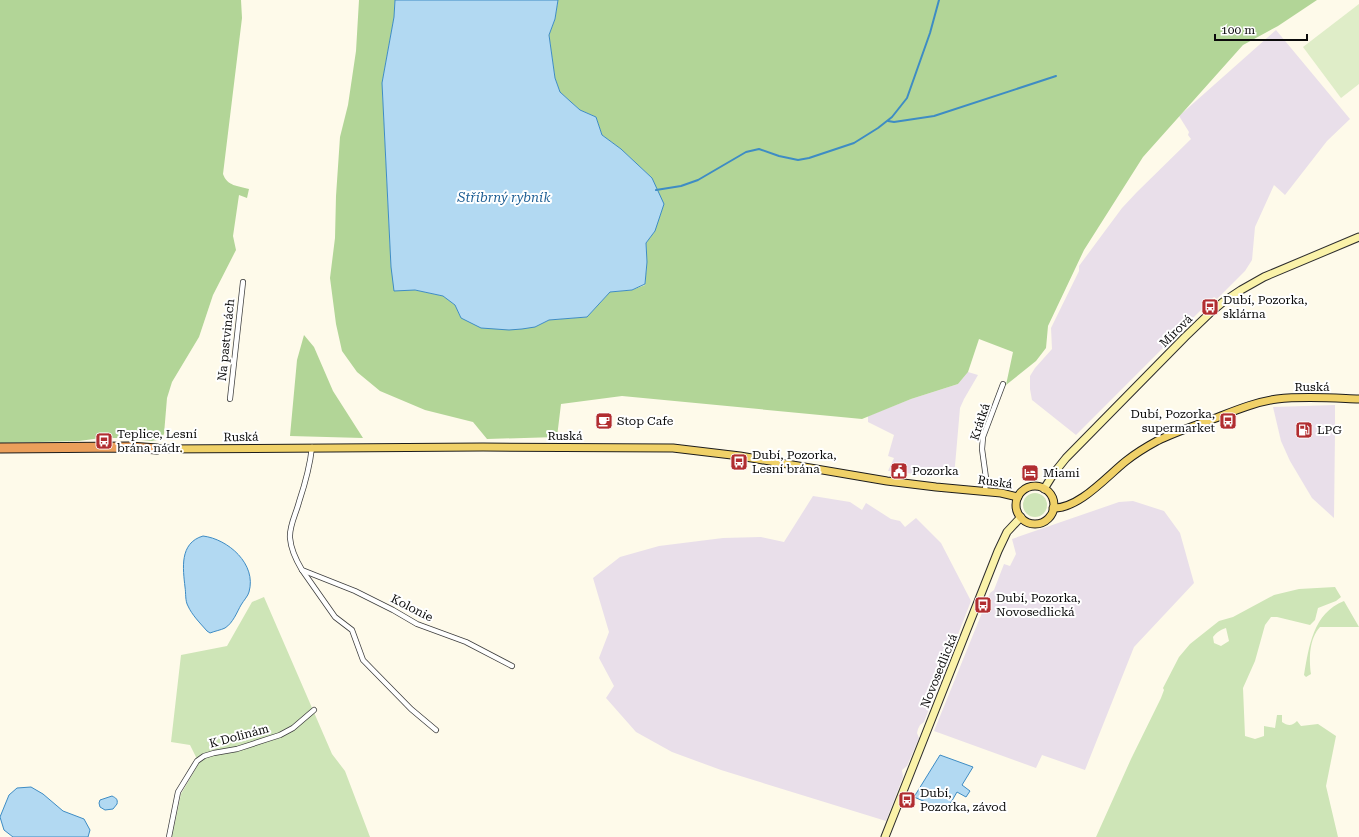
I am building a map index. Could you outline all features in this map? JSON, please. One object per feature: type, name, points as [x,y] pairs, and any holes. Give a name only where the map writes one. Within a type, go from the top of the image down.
[{"type":"highway","points":[[0,448],[130,447],[157,449]]},
{"type":"highway","points":[[0,453],[157,449]]},
{"type":"main road","name":"Ruská","points":[[1054,508],[1067,505],[1084,496],[1142,449],[1158,441],[1241,408],[1269,400],[1293,398],[1359,399]]},
{"type":"main road","name":"Ruská","points":[[157,449],[680,448],[718,452],[887,481],[1010,494],[1018,497]]},
{"type":"main road","points":[[1036,486],[1044,489],[1052,498],[1054,508],[1052,514],[1043,522],[1031,523],[1021,517],[1017,507],[1018,497],[1021,492],[1031,487],[1036,486]]},
{"type":"street","name":"Mírová","points":[[1044,489],[1050,478],[1065,459],[1180,342],[1215,309],[1241,290],[1264,277],[1359,237]]},
{"type":"street","name":"Na pastvinách","points":[[230,400],[243,282]]},
{"type":"street","name":"Krátká","points":[[985,491],[986,478],[982,449],[983,437],[1004,384]]},
{"type":"street","points":[[312,448],[305,486],[291,526],[290,537],[292,552],[302,570],[335,617],[352,630],[363,660],[411,709],[436,730]]},
{"type":"street","name":"Novosedlická","points":[[885,837],[998,551],[1007,532],[1021,517]]},
{"type":"street","name":"Kolonie","points":[[302,570],[354,591],[393,610],[417,624],[466,642],[512,666]]},
{"type":"street","name":"K Dolinám","points":[[169,835],[178,792],[197,761],[204,756],[237,749],[280,735],[293,728],[314,710]]},
{"type":"street","points":[[169,835],[175,837]]},
{"type":"shaded area","points":[[1276,30],[1350,119],[1327,141],[1285,195],[1274,185],[1255,227],[1252,260],[1245,271],[1217,299],[1214,297],[1076,435],[1032,400],[1030,376],[1052,349],[1051,328],[1079,271],[1079,266],[1122,208],[1191,139],[1188,135],[1189,132],[1179,116]]},
{"type":"shaded area","points":[[968,372],[978,375],[960,408],[954,477],[942,475],[943,472],[929,470],[927,476],[888,471],[894,458],[888,456],[894,435],[868,422],[868,416],[911,399],[958,384]]},
{"type":"shaded area","points":[[1335,405],[1334,518],[1312,498],[1290,461],[1281,441],[1273,407]]},
{"type":"shaded area","points":[[813,496],[850,502],[862,510],[866,503],[891,519],[900,521],[905,527],[916,518],[941,543],[971,601],[924,722],[918,729],[917,733],[919,738],[907,766],[902,770],[903,777],[886,821],[721,770],[672,752],[636,732],[606,698],[614,686],[599,658],[609,632],[593,578],[620,557],[659,546],[723,538],[761,537],[784,542]]},
{"type":"shaded area","points":[[1133,501],[1164,511],[1180,533],[1194,583],[1134,647],[1085,770],[1042,755],[1036,768],[934,731],[990,593],[994,590],[1004,564],[1010,566],[1016,554],[1012,539],[1119,502]]},
{"type":"green space","points":[[0,0],[241,0],[242,18],[223,174],[230,183],[249,189],[247,198],[239,195],[233,236],[236,250],[213,295],[199,337],[172,382],[167,398],[164,434],[158,440],[152,441],[101,438],[79,441],[0,443]]},
{"type":"green space","points":[[359,0],[395,0],[394,17],[382,83],[391,267],[415,290],[443,296],[455,305],[461,318],[535,327],[549,320],[587,317],[610,292],[632,290],[645,285],[647,262],[646,243],[655,231],[652,178],[621,149],[602,135],[596,117],[580,110],[560,92],[555,78],[549,35],[555,19],[558,0],[1317,0],[1278,26],[1243,45],[1143,157],[1084,250],[1048,326],[1046,348],[1036,361],[1006,385],[1013,352],[979,339],[968,372],[958,384],[911,399],[862,419],[622,396],[561,404],[557,437],[487,439],[473,422],[425,410],[380,391],[357,372],[342,351],[336,324],[330,278],[335,238],[340,137],[348,105],[356,51]]},
{"type":"green space","points":[[1359,4],[1359,84],[1341,98],[1303,47]]},
{"type":"green space","points":[[304,335],[314,347],[333,391],[363,438],[290,436],[297,360]]},
{"type":"green space","points":[[1035,493],[1040,494],[1046,500],[1046,510],[1040,516],[1035,517],[1030,516],[1024,510],[1023,505],[1024,500],[1030,494]]},
{"type":"green space","points":[[1335,587],[1341,597],[1336,601],[1318,608],[1315,620],[1310,625],[1277,617],[1271,617],[1265,625],[1255,661],[1243,688],[1245,736],[1255,739],[1264,736],[1264,726],[1275,728],[1277,715],[1282,715],[1282,722],[1286,724],[1292,725],[1297,721],[1301,726],[1318,724],[1336,736],[1326,786],[1338,837],[1096,837],[1131,759],[1161,698],[1164,690],[1163,688],[1179,657],[1190,644],[1219,621],[1233,617],[1274,595],[1299,589]],"holes":[[[1226,628],[1229,641],[1221,646],[1214,643],[1213,637],[1219,631]]]},
{"type":"green space","points":[[264,597],[332,754],[345,771],[370,837],[172,837],[181,794],[199,763],[190,745],[171,742],[181,655],[227,646],[252,602]]},
{"type":"green space","points":[[1344,601],[1359,627],[1320,627],[1316,632],[1312,643],[1310,662],[1311,674],[1306,677],[1304,675],[1308,653],[1314,632],[1319,622],[1334,606]]},
{"type":"water","name":"Stříbrný rybník","points":[[395,0],[558,0],[555,19],[549,35],[555,78],[560,92],[580,110],[596,117],[602,135],[621,149],[652,178],[664,204],[655,231],[646,243],[647,262],[645,284],[632,290],[610,292],[587,317],[549,320],[535,327],[509,330],[481,328],[461,318],[455,305],[443,296],[415,290],[394,291],[391,267],[382,83],[394,17]]},
{"type":"water","points":[[203,536],[222,542],[231,548],[245,563],[249,572],[250,582],[248,594],[230,623],[225,628],[210,633],[196,619],[187,604],[183,565],[186,550],[190,544],[195,539]]},
{"type":"water","points":[[940,755],[973,767],[962,785],[970,791],[966,797],[957,792],[946,811],[914,797]]},
{"type":"water","points":[[31,787],[43,794],[63,811],[84,819],[90,830],[88,837],[13,837],[4,830],[0,817],[9,795],[17,788]]},
{"type":"water","points":[[112,796],[116,798],[117,801],[117,804],[113,809],[105,810],[100,807],[100,800]]},
{"type":"waterway","points":[[656,190],[681,186],[698,180],[746,152],[759,149],[779,156],[798,160],[809,158],[854,143],[878,128],[892,117],[907,98],[930,33],[939,0]]},
{"type":"waterway","points":[[888,121],[894,122],[934,116],[1056,76]]},
{"type":"place","name":"Dubí, Pozorka, sklárna","points":[[1210,307]]},
{"type":"place","name":"Stop Cafe","points":[[604,421]]},
{"type":"place","name":"Dubí, Pozorka, supermarket","points":[[1228,421]]},
{"type":"place","name":"LPG","points":[[1304,430]]},
{"type":"place","name":"Teplice, Lesní brána nádr.","points":[[104,441]]},
{"type":"place","name":"Dubí, Pozorka, Lesní brána","points":[[739,462]]},
{"type":"place","name":"Pozorka","points":[[899,471]]},
{"type":"place","name":"Miami","points":[[1030,473]]},
{"type":"place","name":"Dubí, Pozorka, Novosedlická","points":[[983,605]]},
{"type":"place","name":"Dubí, Pozorka, závod","points":[[907,800]]}]
